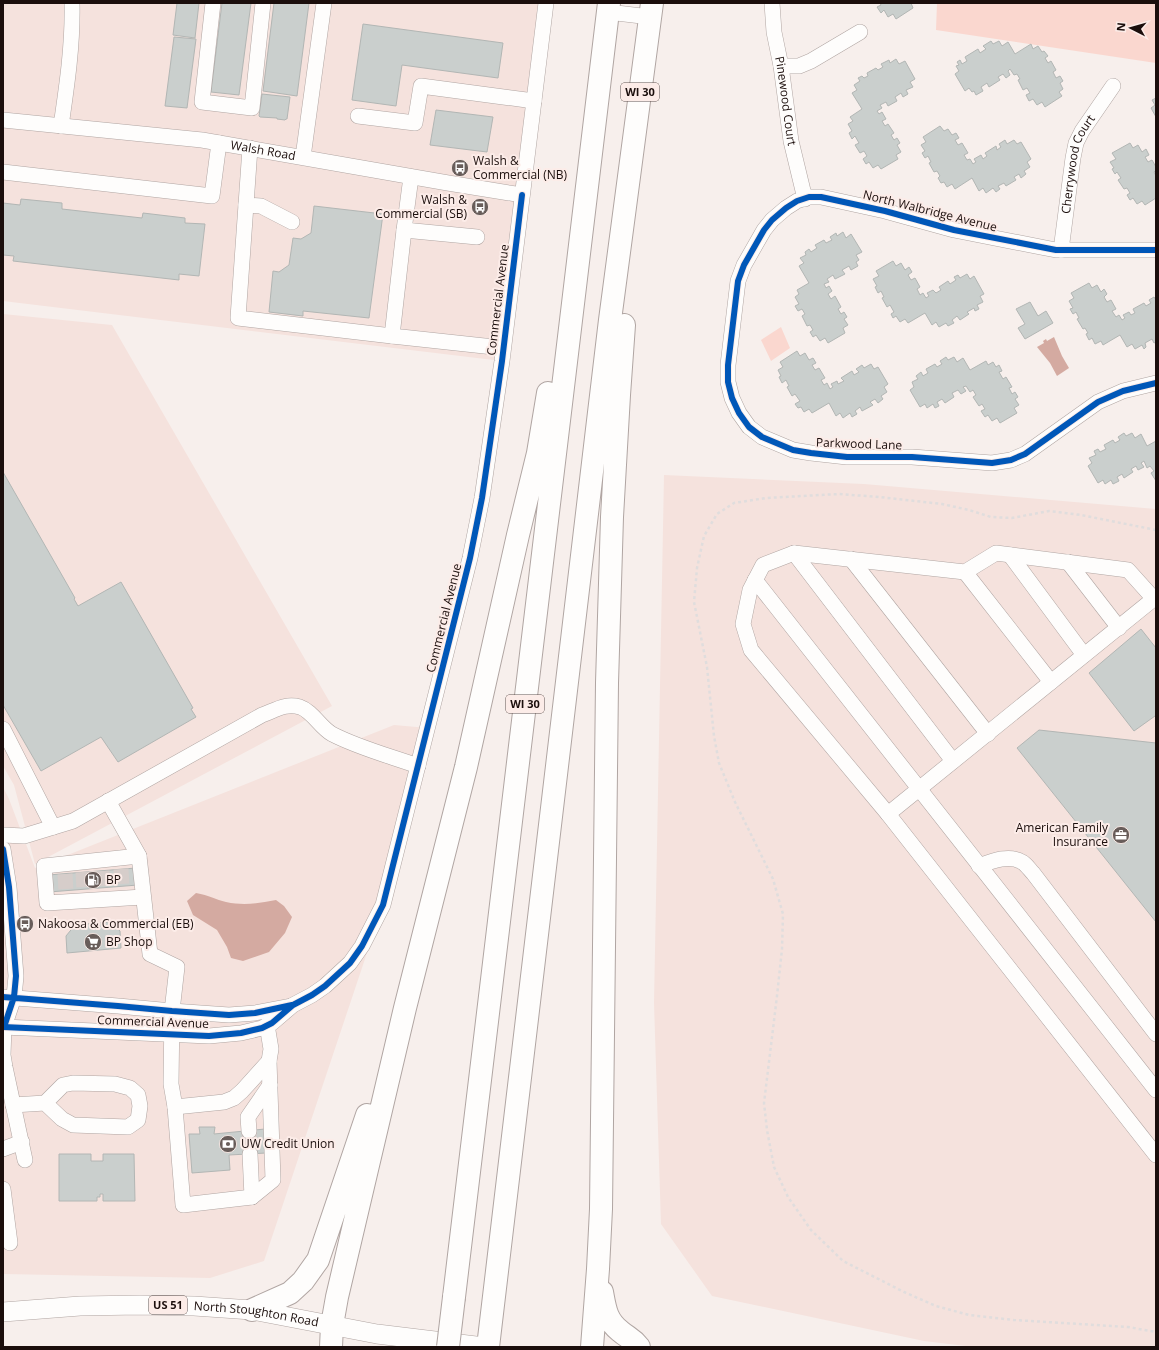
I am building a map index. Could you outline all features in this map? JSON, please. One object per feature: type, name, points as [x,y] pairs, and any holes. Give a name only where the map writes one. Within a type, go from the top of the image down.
[{"type":"highway","name":"WI 30","points":[[448,1347],[609,7]]},
{"type":"highway","name":"WI 30","points":[[488,1347],[610,320],[651,10]]},
{"type":"highway","points":[[330,1347],[337,1297],[404,1008],[466,767],[518,535],[538,454],[596,110]]},
{"type":"highway","points":[[592,1347],[601,1210],[607,683],[611,525],[619,394],[630,262],[630,168]]},
{"type":"highway","points":[[252,1310],[290,1293],[303,1280],[318,1260],[404,1008]]},
{"type":"highway","points":[[598,1269],[606,1312],[611,1323],[620,1332],[633,1339],[639,1347]]},
{"type":"main road","name":"North Stoughton Road","points":[[3,1312],[80,1306],[140,1305],[194,1306],[252,1310],[377,1334],[484,1347]]},
{"type":"street","points":[[61,126],[68,75],[72,3]]},
{"type":"street","points":[[213,3],[202,102],[252,108],[263,3]]},
{"type":"street","points":[[303,157],[324,3]]},
{"type":"street","name":"Commercial Avenue","points":[[3,1026],[209,1036],[254,1030],[267,1025],[294,1005],[312,995],[343,970],[362,946],[383,905],[470,558],[482,498],[504,348],[546,3]]},
{"type":"street","name":"Pinewood Court","points":[[772,3],[774,32],[781,66],[791,141],[805,199]]},
{"type":"street","points":[[609,7],[651,10]]},
{"type":"street","points":[[781,66],[799,66],[811,61],[860,32]]},
{"type":"street","points":[[358,116],[415,123],[421,86],[534,102]]},
{"type":"street","name":"Cherrywood Court","points":[[1062,250],[1076,143],[1090,119],[1113,86]]},
{"type":"street","name":"Walsh Road","points":[[3,120],[219,143],[522,195]]},
{"type":"street","points":[[3,172],[212,196],[219,143]]},
{"type":"street","points":[[250,148],[238,318],[504,348]]},
{"type":"street","points":[[392,336],[411,177]]},
{"type":"street","name":"North Walbridge Avenue","points":[[776,217],[797,201],[821,197],[849,202],[954,230],[1056,250],[1156,250]]},
{"type":"street","points":[[246,205],[261,206],[292,222]]},
{"type":"street","name":"Parkwood Lane","points":[[776,217],[764,230],[744,265],[738,282],[728,365],[728,382],[732,398],[739,413],[749,427],[762,437],[778,444],[793,450],[846,457],[912,457],[992,463],[1011,460],[1025,454],[1098,402],[1123,391],[1156,383]]},
{"type":"street","points":[[404,230],[476,237]]},
{"type":"street","points":[[888,814],[1155,598],[1128,570],[996,553],[965,572],[794,554],[763,565],[750,590],[743,624],[751,650],[888,814],[1154,1147]]},
{"type":"street","points":[[794,554],[953,761]]},
{"type":"street","points":[[1010,555],[1084,656]]},
{"type":"street","points":[[851,559],[988,734]]},
{"type":"street","points":[[1068,562],[1119,628]]},
{"type":"street","points":[[965,572],[1051,682]]},
{"type":"street","points":[[755,580],[1156,1090]]},
{"type":"street","points":[[3,834],[24,836],[73,821],[262,715],[288,705],[302,707],[331,734],[418,766]]},
{"type":"street","points":[[3,729],[53,827]]},
{"type":"street","points":[[108,801],[139,856],[150,954],[177,967],[172,1011],[171,1084],[176,1107],[183,1205],[252,1197],[273,1180],[269,1061],[271,1049],[267,1025]]},
{"type":"street","points":[[3,849],[10,894],[16,976],[8,997],[3,1026],[4,1055],[5,1067],[26,1160]]},
{"type":"street","points":[[139,856],[121,864],[65,869],[44,866],[47,903],[67,896],[122,893],[143,897]]},
{"type":"street","points":[[979,866],[1009,858],[1022,862],[1033,873],[1156,1034]]},
{"type":"street","name":"Commercial Avenue","points":[[8,997],[219,1014],[241,1014],[294,1005]]},
{"type":"street","points":[[176,1107],[224,1102],[234,1098],[269,1061]]},
{"type":"street","points":[[13,1105],[45,1103],[63,1085],[73,1083],[114,1084],[130,1088],[138,1095],[140,1106],[138,1120],[128,1127],[73,1125],[62,1119],[45,1103]]},
{"type":"street","points":[[249,1130],[248,1116],[270,1086]]},
{"type":"street","points":[[3,1149],[22,1142]]},
{"type":"street","points":[[250,1154],[252,1197]]},
{"type":"street","points":[[3,1190],[10,1243]]},
{"type":"path","points":[[1156,530],[1081,515],[1049,511],[1012,518],[991,517],[942,504],[879,497],[839,494],[766,498],[734,503],[717,514],[704,536],[697,568],[694,602],[707,667],[714,736],[719,763],[738,809],[773,879],[783,914],[782,949],[764,1103],[767,1130],[774,1167],[788,1197],[811,1230],[843,1261],[904,1292],[936,1306],[969,1315],[1021,1321],[1128,1327],[1156,1332]]},
{"type":"shaded area","points":[[3,3],[546,3],[502,361],[3,301]]},
{"type":"shaded area","points":[[937,3],[1156,3],[1156,63],[936,30]]},
{"type":"shaded area","points":[[3,314],[112,325],[332,706],[35,864],[14,785],[3,766]]},
{"type":"shaded area","points":[[781,327],[790,348],[771,361],[761,340]]},
{"type":"shaded area","points":[[1054,337],[1069,368],[1057,376],[1050,363],[1037,347],[1044,343],[1043,341],[1046,339],[1047,341]]},
{"type":"shaded area","points":[[664,475],[864,484],[1156,509],[1156,1347],[974,1347],[924,1341],[712,1296],[661,1224],[654,1003]]},
{"type":"shaded area","points":[[394,725],[428,728],[383,905],[264,1261],[210,1278],[3,1274],[3,787],[35,868]]},
{"type":"shaded area","points":[[196,893],[222,901],[239,904],[276,900],[284,906],[292,917],[285,933],[269,952],[243,961],[231,958],[227,947],[217,930],[193,915],[187,901]]},
{"type":"building","points":[[177,3],[199,3],[195,38],[173,35]]},
{"type":"building","points":[[222,3],[251,3],[239,95],[211,92]]},
{"type":"building","points":[[274,3],[309,3],[297,96],[263,91]]},
{"type":"building","points":[[880,3],[911,3],[913,8],[896,19],[893,14],[888,17],[884,10],[881,13],[877,7],[881,5]]},
{"type":"building","points":[[363,24],[503,43],[498,78],[402,65],[396,106],[352,100]]},
{"type":"building","points":[[174,37],[196,39],[187,108],[165,106]]},
{"type":"building","points":[[991,41],[993,44],[999,41],[1002,46],[1008,42],[1015,54],[1031,44],[1033,49],[1038,46],[1042,52],[1044,51],[1048,56],[1045,58],[1048,63],[1051,61],[1056,70],[1053,72],[1056,78],[1060,76],[1063,81],[1060,83],[1063,89],[1059,92],[1062,96],[1045,107],[1042,102],[1037,105],[1033,99],[1029,101],[1026,95],[1030,93],[1027,88],[1023,90],[1017,74],[1014,75],[1010,69],[1008,71],[1010,75],[1006,78],[1003,74],[998,77],[1000,80],[989,87],[987,83],[981,87],[983,91],[976,95],[974,91],[972,92],[969,88],[965,91],[955,74],[959,71],[956,66],[959,65],[957,62],[960,60],[962,64],[967,61],[965,57],[978,49],[980,53],[986,49],[983,46]]},
{"type":"building","points":[[896,59],[899,64],[905,61],[915,79],[910,82],[913,87],[906,90],[908,94],[903,97],[901,93],[895,97],[897,101],[888,106],[886,102],[880,105],[882,108],[877,111],[879,114],[882,112],[886,119],[882,121],[885,126],[888,124],[894,133],[891,135],[894,140],[897,138],[900,143],[897,145],[901,152],[896,155],[898,159],[881,169],[878,165],[873,168],[869,162],[866,164],[863,159],[867,156],[864,151],[860,153],[855,145],[859,143],[855,136],[852,139],[849,133],[852,131],[848,124],[853,121],[850,117],[862,109],[852,93],[857,90],[854,85],[860,81],[858,78],[868,76],[867,73],[876,68],[878,70],[883,67],[881,64],[889,60],[890,63]]},
{"type":"building","points":[[262,94],[290,97],[287,119],[285,120],[259,116]]},
{"type":"building","points":[[1156,98],[1156,117],[1151,108],[1155,105],[1152,100]]},
{"type":"building","points":[[436,110],[493,117],[487,152],[430,145]]},
{"type":"building","points":[[940,126],[944,131],[948,129],[952,135],[956,133],[959,138],[955,140],[958,145],[962,143],[968,153],[964,155],[967,160],[970,159],[973,164],[976,162],[974,159],[981,155],[983,159],[987,156],[985,153],[996,146],[997,150],[1001,147],[999,144],[1005,140],[1007,144],[1014,140],[1017,144],[1021,142],[1031,159],[1027,162],[1030,167],[1024,171],[1026,174],[1021,178],[1019,174],[1014,177],[1016,180],[1006,186],[1004,183],[998,186],[1000,189],[996,192],[993,188],[986,193],[983,188],[979,191],[972,178],[955,189],[952,184],[947,187],[944,182],[941,183],[938,178],[940,176],[937,171],[934,172],[929,163],[931,162],[928,156],[925,158],[922,153],[925,151],[921,145],[926,142],[923,137]]},
{"type":"building","points":[[1130,143],[1133,148],[1138,145],[1142,152],[1146,149],[1149,155],[1145,157],[1148,162],[1152,160],[1156,167],[1154,172],[1156,176],[1156,198],[1145,205],[1142,201],[1137,204],[1133,198],[1130,200],[1127,195],[1130,193],[1127,188],[1124,189],[1118,180],[1121,178],[1117,172],[1115,174],[1112,169],[1114,168],[1110,162],[1116,159],[1112,153]]},
{"type":"building","points":[[21,199],[62,203],[62,209],[142,218],[143,213],[185,218],[185,223],[205,224],[199,276],[179,274],[179,280],[13,261],[14,256],[3,255],[3,203],[20,205]]},
{"type":"building","points":[[314,206],[383,214],[369,318],[303,311],[303,316],[269,312],[273,271],[279,272],[289,265],[293,238],[301,239],[311,233]]},
{"type":"building","points":[[843,232],[846,238],[851,234],[862,252],[856,255],[859,260],[856,262],[858,266],[851,270],[849,266],[842,270],[845,274],[835,279],[833,275],[827,279],[829,282],[824,284],[826,288],[829,286],[832,291],[828,294],[831,299],[835,296],[841,307],[838,309],[841,314],[844,312],[847,317],[844,319],[848,325],[843,328],[845,333],[828,343],[825,338],[820,341],[816,335],[813,337],[810,332],[813,330],[810,325],[807,326],[802,316],[805,314],[802,309],[798,311],[795,306],[799,304],[795,297],[799,294],[797,290],[809,283],[799,266],[804,263],[800,258],[806,255],[805,252],[809,249],[811,252],[817,248],[815,245],[824,240],[826,243],[832,240],[830,237],[836,233],[837,236]]},
{"type":"building","points":[[893,261],[896,266],[901,263],[905,270],[909,267],[912,272],[908,275],[911,280],[915,278],[920,287],[917,289],[920,295],[923,293],[926,298],[929,296],[927,293],[933,290],[936,293],[941,290],[939,287],[948,281],[950,284],[956,280],[954,277],[958,275],[960,278],[967,274],[970,279],[974,276],[984,294],[980,296],[983,302],[977,305],[979,309],[975,311],[974,308],[967,312],[969,314],[960,320],[957,316],[952,320],[954,323],[948,326],[946,323],[939,327],[936,322],[932,325],[925,313],[908,323],[905,319],[900,322],[896,316],[893,318],[891,314],[894,312],[890,305],[887,307],[882,298],[884,297],[881,291],[878,293],[875,287],[877,286],[873,279],[879,276],[876,271]]},
{"type":"building","points":[[1089,283],[1092,288],[1097,285],[1101,292],[1104,289],[1107,294],[1104,297],[1107,302],[1111,300],[1116,309],[1112,311],[1116,317],[1119,315],[1122,320],[1125,318],[1123,315],[1129,312],[1131,315],[1135,313],[1133,309],[1144,303],[1146,306],[1151,303],[1149,300],[1154,297],[1156,300],[1156,342],[1154,343],[1152,339],[1145,343],[1146,347],[1144,349],[1142,345],[1135,349],[1132,344],[1127,347],[1120,335],[1103,345],[1101,341],[1095,344],[1092,338],[1089,340],[1086,334],[1088,333],[1085,328],[1083,329],[1077,319],[1079,318],[1076,312],[1073,314],[1070,309],[1073,308],[1069,301],[1074,298],[1071,293]]},
{"type":"building","points":[[1030,302],[1038,316],[1046,311],[1053,323],[1025,339],[1018,328],[1025,324],[1016,309]]},
{"type":"building","points":[[797,351],[800,356],[805,353],[809,360],[813,358],[816,363],[812,365],[815,370],[819,368],[825,378],[821,380],[824,385],[827,383],[830,389],[833,387],[831,384],[837,381],[838,384],[844,381],[841,378],[852,371],[854,375],[859,372],[856,369],[862,365],[864,368],[871,364],[874,369],[878,367],[888,384],[884,387],[887,392],[881,396],[883,399],[878,403],[875,399],[870,402],[873,405],[862,411],[860,407],[855,411],[857,414],[852,417],[850,413],[843,418],[840,413],[836,416],[829,403],[812,413],[809,409],[804,412],[801,407],[798,408],[795,404],[800,401],[795,394],[792,396],[787,387],[789,386],[786,380],[782,383],[778,370],[783,367],[780,362]]},
{"type":"building","points":[[946,357],[948,360],[954,357],[957,362],[963,358],[970,370],[986,361],[988,365],[993,362],[996,367],[999,365],[1002,371],[999,372],[1003,379],[1006,377],[1012,387],[1009,388],[1012,394],[1015,392],[1018,397],[1015,399],[1019,405],[1014,408],[1017,413],[1000,423],[997,418],[992,421],[988,415],[985,417],[981,411],[985,409],[982,404],[979,406],[973,397],[976,395],[973,390],[970,392],[966,386],[963,387],[966,391],[961,394],[958,390],[952,393],[954,397],[945,403],[942,399],[937,402],[939,406],[935,408],[933,404],[927,408],[925,404],[920,407],[910,390],[914,387],[912,382],[918,379],[916,376],[921,372],[923,376],[928,373],[926,369],[935,364],[937,367],[942,364],[940,361]]},
{"type":"building","points":[[1124,433],[1126,436],[1132,433],[1135,438],[1141,434],[1147,446],[1156,441],[1156,481],[1151,473],[1154,471],[1150,466],[1147,468],[1144,461],[1141,463],[1144,467],[1138,470],[1136,466],[1131,469],[1133,472],[1124,478],[1122,474],[1117,477],[1119,481],[1113,484],[1111,480],[1105,484],[1103,480],[1098,483],[1088,466],[1092,463],[1089,458],[1096,455],[1094,451],[1098,449],[1100,452],[1106,449],[1104,445],[1113,440],[1115,443],[1120,440],[1118,437]]},
{"type":"building","points":[[3,472],[75,598],[74,599],[78,606],[121,582],[193,708],[191,709],[196,717],[118,762],[101,737],[41,771],[3,705]]},
{"type":"building","points":[[1141,629],[1156,648],[1156,718],[1155,716],[1134,731],[1089,673]]},
{"type":"building","name":"American Family Insurance","points":[[1039,730],[1156,743],[1156,922],[1017,748]]},
{"type":"building","name":"BP","points":[[136,868],[138,885],[49,892],[48,875]]},
{"type":"building","name":"BP Shop","points":[[110,922],[120,931],[121,948],[67,953],[66,936],[75,925]]},
{"type":"building","name":"UW Credit Union","points":[[199,1127],[215,1127],[214,1134],[265,1129],[266,1153],[229,1155],[230,1170],[192,1173],[189,1134],[200,1134]]},
{"type":"building","points":[[59,1154],[91,1154],[91,1161],[103,1161],[103,1154],[134,1154],[135,1201],[103,1201],[103,1194],[100,1194],[100,1197],[97,1197],[97,1201],[59,1201]]},
{"type":"tunnel","points":[[121,869],[122,887]]},
{"type":"tunnel","points":[[102,871],[103,888]]},
{"type":"tunnel","points":[[83,872],[84,890]]},
{"type":"tunnel","points":[[65,874],[66,891]]},
{"type":"tunnel","points":[[249,1131],[250,1154]]},
{"type":"cycle path","points":[[3,1027],[209,1036],[241,1033],[262,1028],[272,1023],[293,1005],[325,986],[350,963],[362,946],[383,905],[470,558],[482,498],[502,361],[522,195]]},
{"type":"cycle path","points":[[1156,250],[1056,250],[954,230],[885,211],[821,197],[809,197],[797,201],[772,220],[764,230],[744,265],[738,281],[728,365],[728,382],[732,398],[739,413],[749,427],[762,437],[793,450],[847,457],[912,457],[992,463],[1011,460],[1025,454],[1098,402],[1123,391],[1156,383]]},
{"type":"cycle path","points":[[3,849],[9,887],[16,976],[14,997],[4,1027]]},
{"type":"cycle path","points":[[3,997],[229,1015],[255,1013],[292,1005]]},
{"type":"place","name":"Walsh & Commercial (NB)","points":[[460,168]]},
{"type":"place","name":"Walsh & Commercial (SB)","points":[[480,207]]},
{"type":"place","name":"American Family Insurance","points":[[1121,835]]},
{"type":"place","name":"BP","points":[[93,880]]},
{"type":"place","name":"Nakoosa & Commercial (EB)","points":[[25,924]]},
{"type":"place","name":"BP Shop","points":[[93,942]]},
{"type":"place","name":"UW Credit Union","points":[[228,1144]]}]
